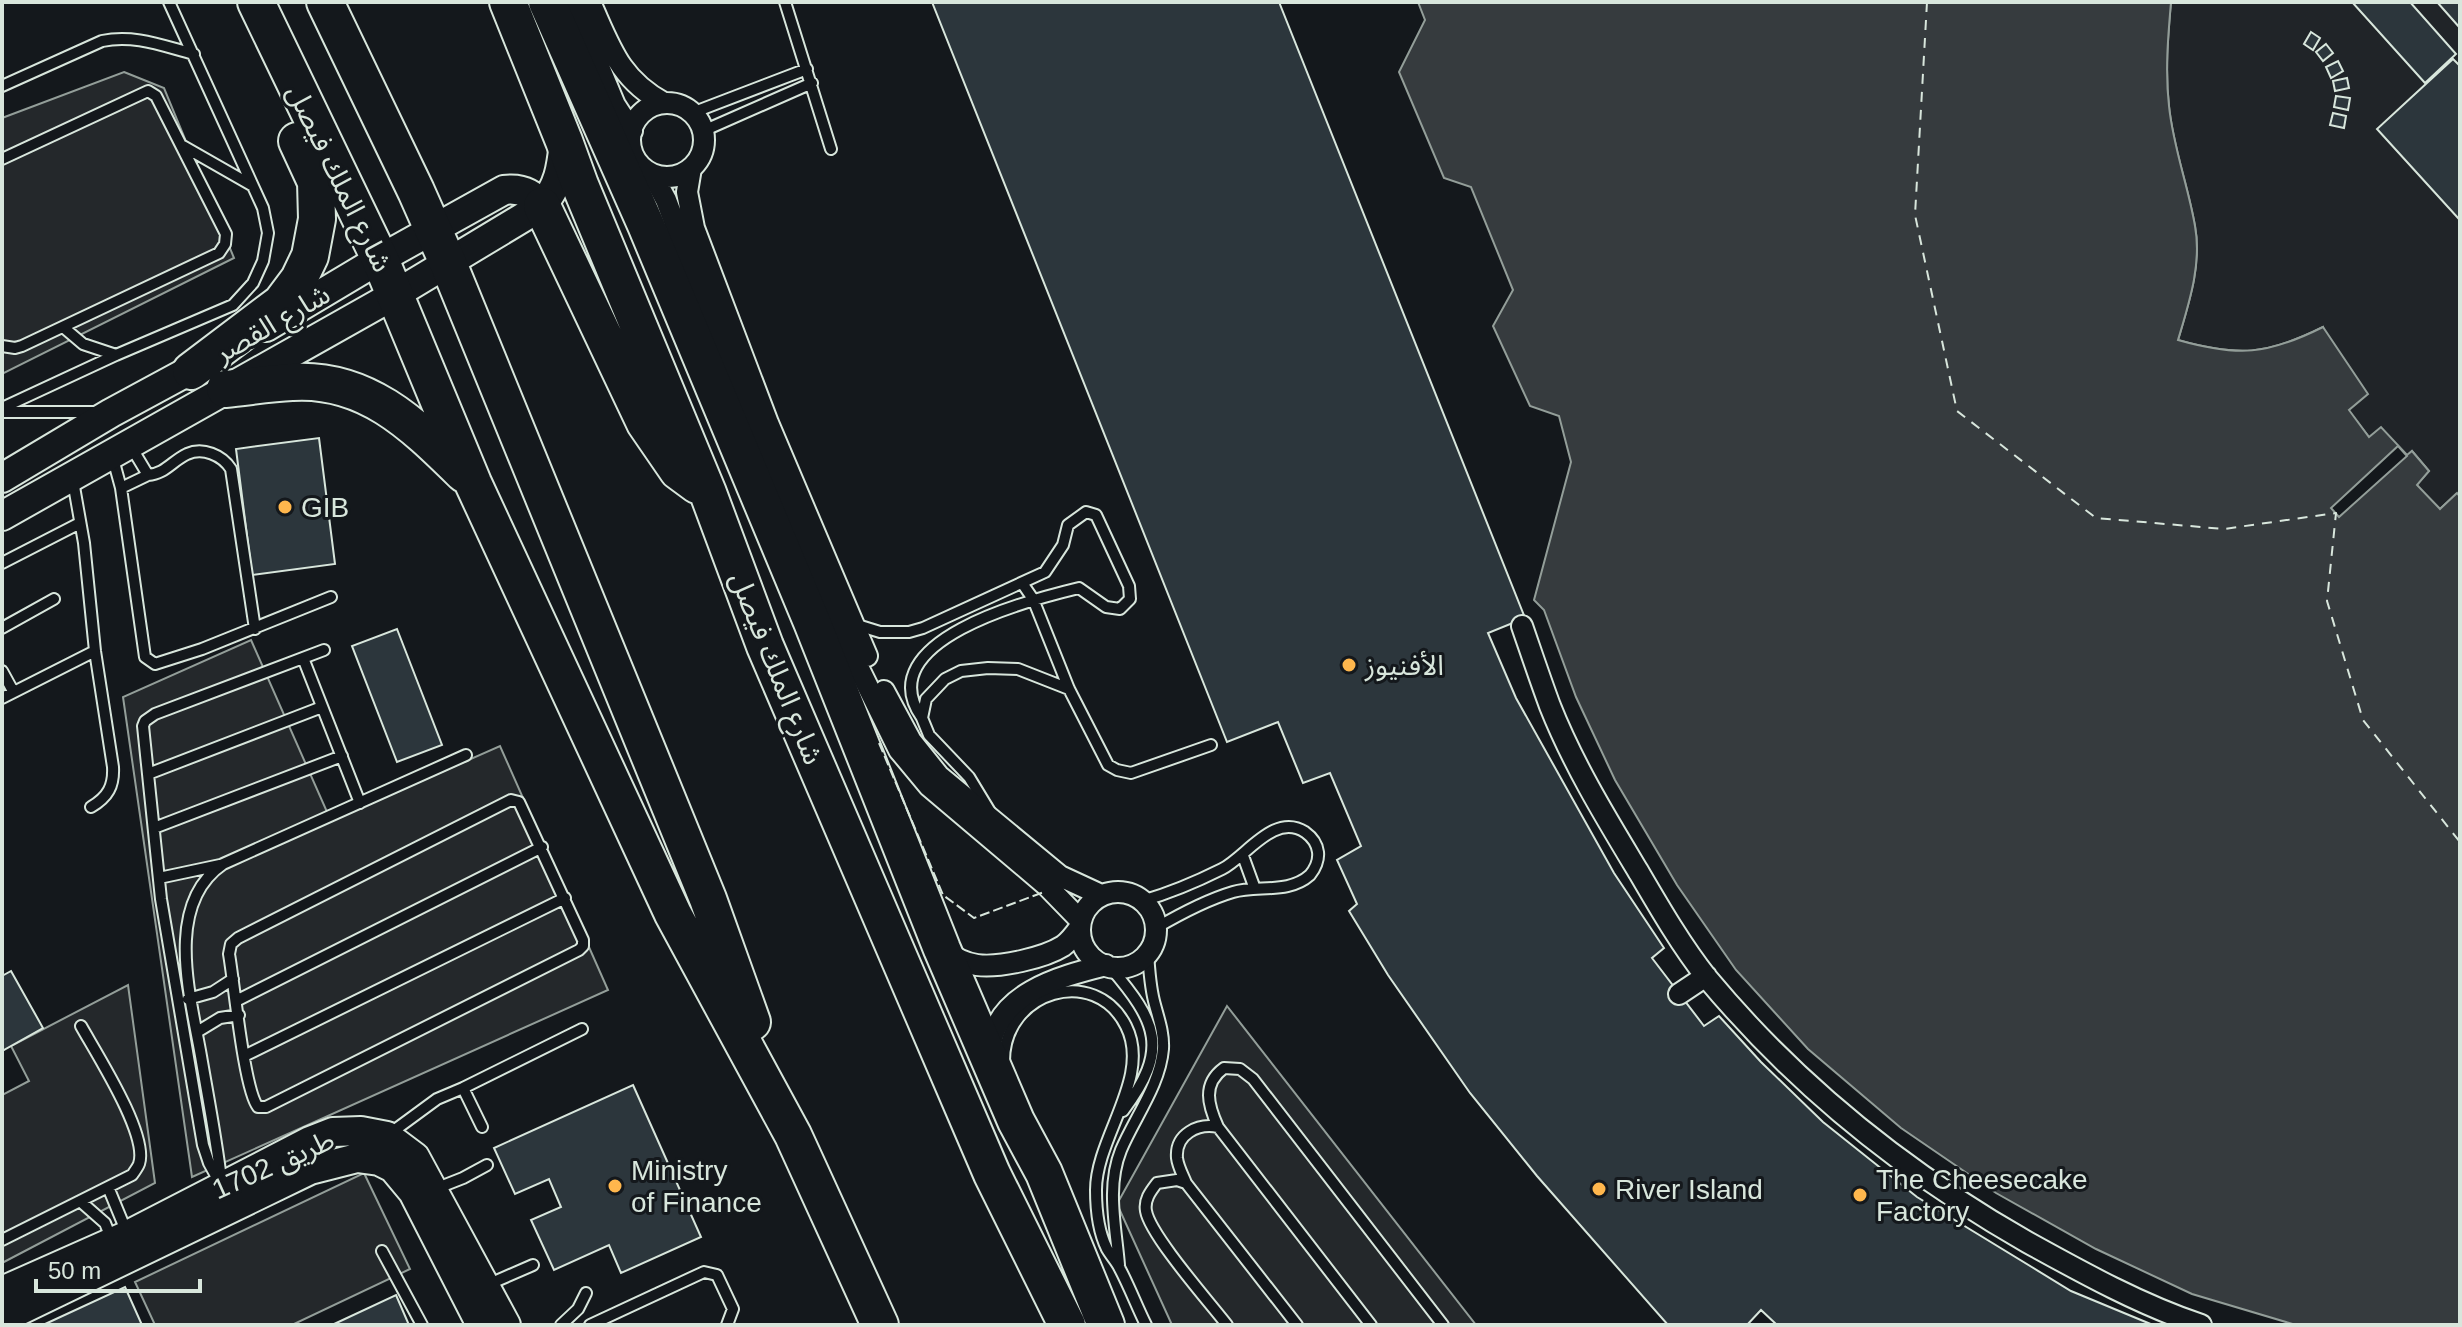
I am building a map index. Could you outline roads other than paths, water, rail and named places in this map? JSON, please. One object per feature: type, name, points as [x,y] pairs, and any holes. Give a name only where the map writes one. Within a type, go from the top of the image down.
[{"type":"highway","points":[[191,371],[281,303],[299,279],[310,256],[317,219],[316,182],[232,2]]},
{"type":"highway","name":"شارع الملك فيصل","points":[[256,2],[380,259],[473,483],[673,914],[793,1135],[880,1325]]},
{"type":"highway","name":"شارع الملك فيصل","points":[[325,2],[448,263],[708,899],[793,1135]]},
{"type":"highway","name":"شارع الملك فيصل","points":[[508,2],[708,493],[777,675],[992,1174],[1067,1325]]},
{"type":"highway","points":[[547,2],[658,255],[812,622],[942,949],[1016,1121],[1044,1173],[1106,1325]]},
{"type":"highway","points":[[542,206],[645,423],[678,471],[708,493]]},
{"type":"highway","points":[[225,389],[295,381],[346,387],[390,408],[473,483]]},
{"type":"main road","points":[[542,206],[554,192],[564,141]]},
{"type":"main road","name":"شارع القصر","points":[[2,478],[504,190],[530,194],[542,206],[396,294],[2,516]]},
{"type":"main road","name":"طريق 1702","points":[[2,1319],[227,1196],[310,1141],[333,1132],[361,1131],[387,1136]]},
{"type":"main road","points":[[387,1136],[415,1157],[506,1325]]},
{"type":"main road","name":"طريق 1702","points":[[2,1291],[227,1196],[357,1158],[379,1161],[393,1168],[413,1192],[481,1325]]},
{"type":"street","points":[[572,2],[615,105],[632,131]]},
{"type":"street","points":[[590,2],[622,70],[641,89],[664,103],[674,104],[698,122],[702,151],[691,168],[687,192],[694,228],[768,423],[869,661],[911,741],[939,776],[1060,876],[1101,895]]},
{"type":"street","points":[[664,103],[644,112],[632,131],[632,151],[644,169],[652,174],[672,177],[691,168]]},
{"type":"street","points":[[652,174],[666,200],[753,430],[832,614],[893,740],[929,786],[1046,885],[1080,924],[1081,940],[1086,951],[1108,966]]},
{"type":"street","points":[[1522,626],[1551,708],[1591,792],[1655,900],[1706,976],[1789,1068],[1884,1149],[1982,1216],[2084,1274],[2201,1325]]},
{"type":"street","points":[[942,949],[974,965],[1004,964],[1059,948],[1074,935],[1092,902],[1101,895],[1123,892],[1142,901],[1154,918],[1155,937],[1148,952],[1137,962],[1062,978],[1032,997],[1010,1006],[994,1032],[990,1061]]},
{"type":"street","points":[[1679,994],[1706,976]]},
{"type":"lane","points":[[2,410],[116,355],[233,305],[253,283],[263,261],[268,233],[263,208],[169,2]]},
{"type":"lane","points":[[785,2],[831,149]]},
{"type":"lane","points":[[2,86],[115,38],[146,41],[194,54]]},
{"type":"lane","points":[[698,122],[807,69]]},
{"type":"lane","points":[[698,122],[812,83]]},
{"type":"lane","points":[[2,159],[148,91],[156,96],[226,234],[225,244],[219,253],[22,346],[2,346]]},
{"type":"lane","points":[[182,145],[253,186]]},
{"type":"lane","points":[[63,327],[83,344],[116,355]]},
{"type":"lane","points":[[2,410],[111,413]]},
{"type":"lane","points":[[120,450],[148,475]]},
{"type":"lane","points":[[120,450],[121,488],[145,657],[155,664],[255,629],[331,597]]},
{"type":"lane","points":[[121,488],[148,475],[159,475],[188,453],[220,456],[231,469],[255,629]]},
{"type":"lane","points":[[73,476],[114,777],[107,795],[91,807]]},
{"type":"lane","points":[[853,623],[880,632],[909,632],[923,628],[1045,572],[1063,545],[1068,525],[1086,512],[1096,515],[1129,586],[1130,599],[1120,609],[1106,607],[1079,588],[1033,599],[954,632],[931,648],[914,670],[910,683],[911,695],[929,735],[969,777],[995,823]]},
{"type":"lane","points":[[2,563],[80,523]]},
{"type":"lane","points":[[1022,583],[1033,599],[1069,689],[1108,765],[1131,773],[1211,745]]},
{"type":"lane","points":[[2,628],[54,599]]},
{"type":"lane","points":[[227,1196],[203,1145],[177,1001],[159,878],[143,726],[149,716],[324,650]]},
{"type":"lane","points":[[2,698],[95,651]]},
{"type":"lane","points":[[303,658],[360,803]]},
{"type":"lane","points":[[922,718],[923,707],[931,692],[945,679],[974,669],[1018,669],[1069,689]]},
{"type":"lane","points":[[2,671],[13,691]]},
{"type":"lane","points":[[148,774],[322,707]]},
{"type":"lane","points":[[227,1196],[186,958],[190,912],[204,883],[212,871],[223,864],[466,755]]},
{"type":"lane","points":[[154,828],[342,756]]},
{"type":"lane","points":[[511,800],[519,802],[542,847],[583,940],[579,950],[266,1107],[255,1104],[244,1056],[229,954],[231,944],[511,800]]},
{"type":"lane","points":[[1142,901],[1191,884],[1232,864],[1262,836],[1285,828],[1301,830],[1315,842],[1318,860],[1309,876],[1290,885],[1224,895],[1156,928]]},
{"type":"lane","points":[[236,1001],[542,847]]},
{"type":"lane","points":[[1243,856],[1255,889]]},
{"type":"lane","points":[[159,878],[223,864]]},
{"type":"lane","points":[[244,1056],[565,898]]},
{"type":"lane","points":[[1119,1267],[1113,1183],[1120,1153],[1147,1097],[1163,1033],[1151,987],[1148,952]]},
{"type":"lane","points":[[1108,966],[1130,990],[1145,1013],[1156,1059],[1143,1083],[1114,1122]]},
{"type":"lane","points":[[177,1001],[213,992],[233,979]]},
{"type":"lane","points":[[1016,1121],[1014,1096],[1004,1062],[1006,1042],[1032,997],[1079,992],[1102,1000],[1120,1016],[1131,1038],[1133,1062],[1100,1158],[1096,1191],[1100,1229],[1146,1325]]},
{"type":"lane","points":[[197,1032],[220,1018],[239,1015]]},
{"type":"lane","points":[[2,1240],[132,1175],[139,1165],[140,1154],[131,1116],[81,1026]]},
{"type":"lane","points":[[387,1136],[437,1099],[582,1029]]},
{"type":"lane","points":[[1371,1325],[1218,1127],[1209,1104],[1211,1081],[1224,1068],[1240,1069],[1253,1079],[1443,1325]]},
{"type":"lane","points":[[463,1088],[482,1127]]},
{"type":"lane","points":[[1218,1127],[1198,1127],[1182,1139],[1177,1149],[1177,1159],[1186,1183],[1297,1325]]},
{"type":"lane","points":[[434,1190],[487,1165]]},
{"type":"lane","points":[[1186,1183],[1177,1180],[1157,1183],[1147,1196],[1145,1208],[1158,1237],[1227,1325]]},
{"type":"lane","points":[[108,1187],[122,1225],[120,1239]]},
{"type":"lane","points":[[80,1201],[120,1239]]},
{"type":"lane","points":[[382,1251],[422,1325]]},
{"type":"lane","points":[[486,1286],[533,1265]]},
{"type":"lane","points":[[590,1325],[704,1272],[717,1275],[733,1309],[727,1325]]},
{"type":"lane","points":[[561,1325],[575,1320],[586,1293]]},
{"type":"place","name":"GIB","points":[[285,507]]},
{"type":"place","name":"الأفنيوز","points":[[1349,665]]},
{"type":"place","name":"Ministry of Finance","points":[[615,1186]]},
{"type":"place","name":"River Island","points":[[1599,1189]]},
{"type":"place","name":"The Cheesecake Factory","points":[[1860,1195]]}]
